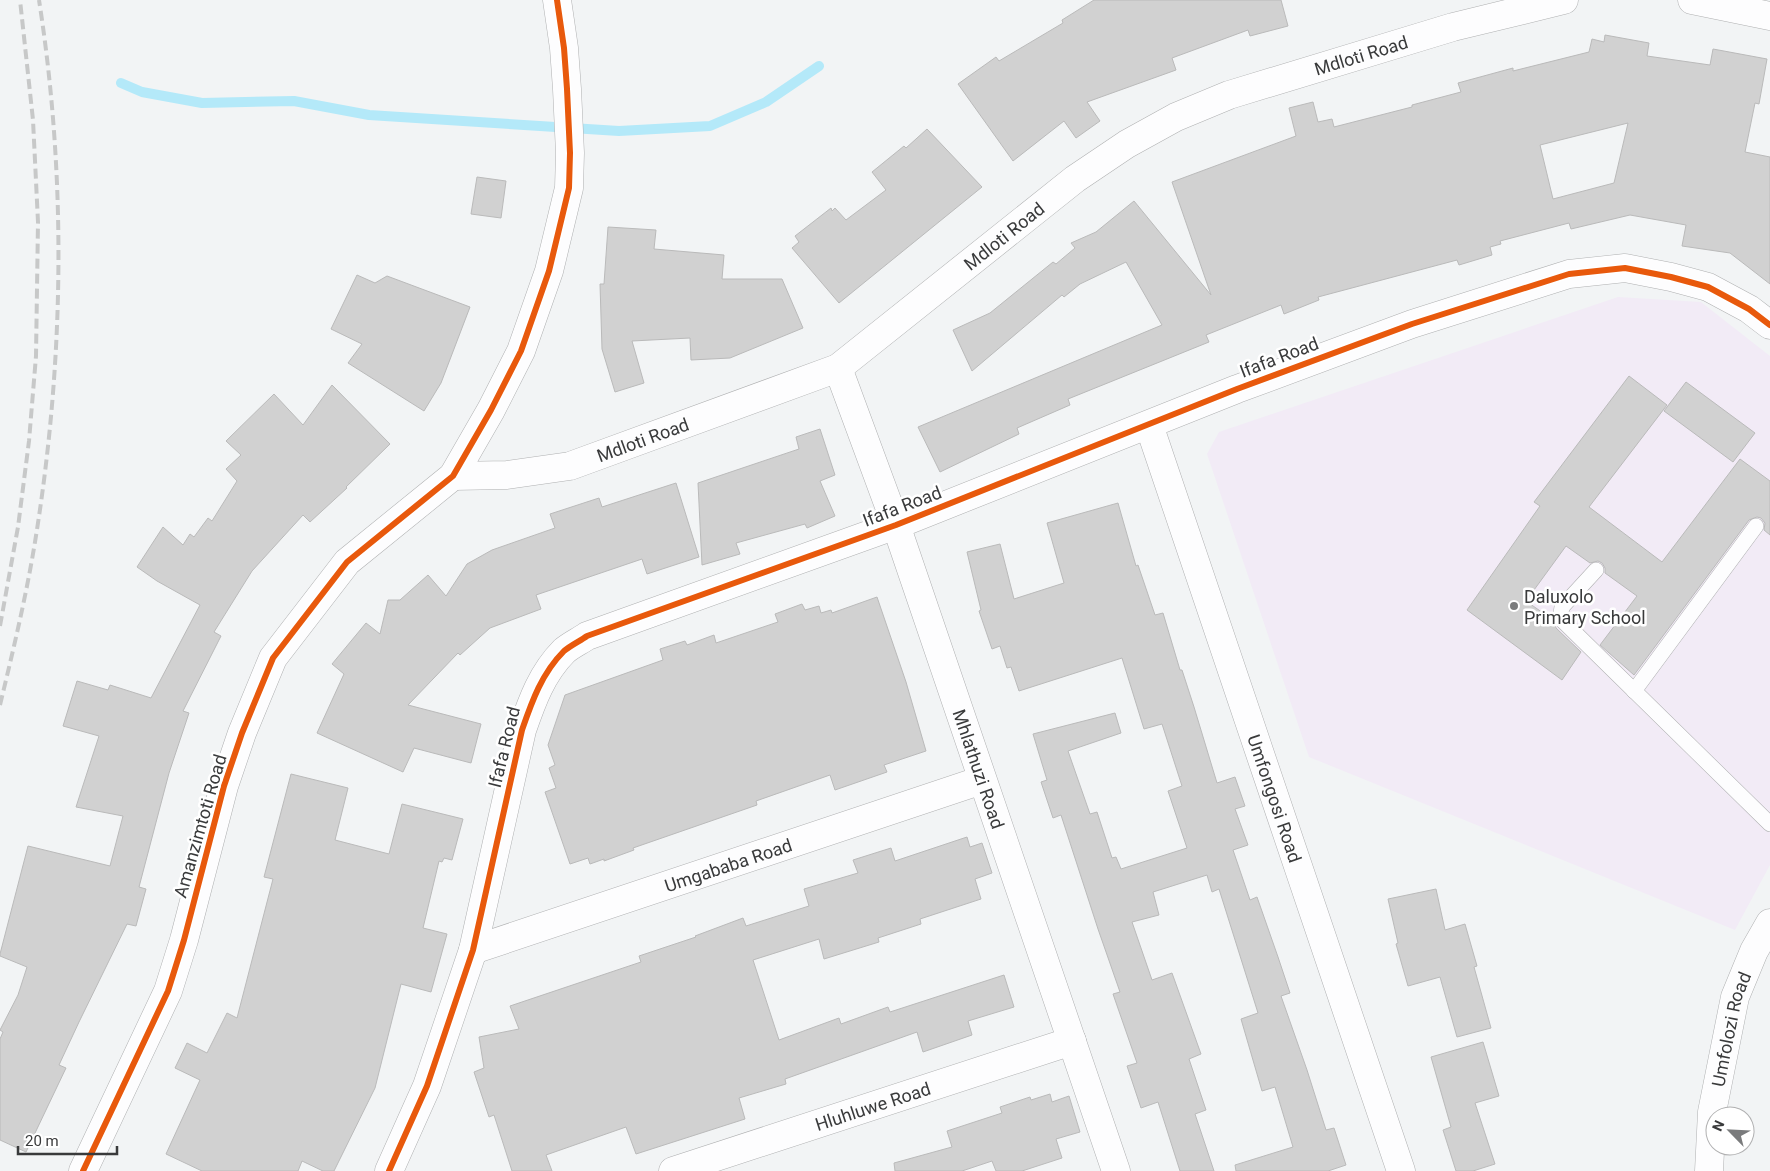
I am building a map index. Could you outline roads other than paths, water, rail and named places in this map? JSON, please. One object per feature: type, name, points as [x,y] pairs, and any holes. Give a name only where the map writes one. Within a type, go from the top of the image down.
[{"type":"street","name":"Amanzimtoti Road","points":[[87,1170],[168,991],[184,940],[224,786],[242,733],[273,658],[347,562],[452,476],[492,410],[521,351],[548,271],[569,188],[570,153],[567,90],[564,48],[557,0]]},
{"type":"street","name":"Mdloti Road","points":[[452,476],[507,475],[570,466],[838,368],[1075,179],[1127,144],[1176,117],[1229,95],[1435,32],[1564,0]]},
{"type":"street","points":[[1692,0],[1770,16]]},
{"type":"street","name":"Ifafa Road","points":[[389,1171],[426,1086],[473,950],[522,730],[533,695],[550,668],[565,650],[587,636],[604,628],[896,525],[1237,389],[1412,324],[1569,274],[1625,268],[1671,277],[1708,287],[1749,309],[1770,325]]},
{"type":"street","name":"Mhlathuzi Road","points":[[838,368],[896,525],[1116,1171]]},
{"type":"street","name":"Umfongosi Road","points":[[1148,425],[1401,1171]]},
{"type":"street","name":"Umgababa Road","points":[[473,950],[982,780]]},
{"type":"street","name":"Umfolozi Road","points":[[1710,1171],[1712,1112],[1734,997],[1754,951],[1770,923]]},
{"type":"street","name":"Hluhluwe Road","points":[[673,1171],[1072,1040]]},
{"type":"lane","points":[[1634,691],[1756,526]]},
{"type":"lane","points":[[1596,570],[1562,607],[1563,621],[1770,824]]},
{"type":"waterway","points":[[121,83],[142,92],[202,103],[294,101],[369,115],[619,131],[710,126],[766,102],[819,66]]},
{"type":"railway","points":[[0,626],[18,527],[29,441],[36,356],[38,222],[33,120],[20,0]]},
{"type":"railway","points":[[0,705],[35,542],[45,475],[56,339],[58,203],[48,67],[39,0]]},
{"type":"place","name":"Daluxolo Primary School","points":[[1514,606]]}]
